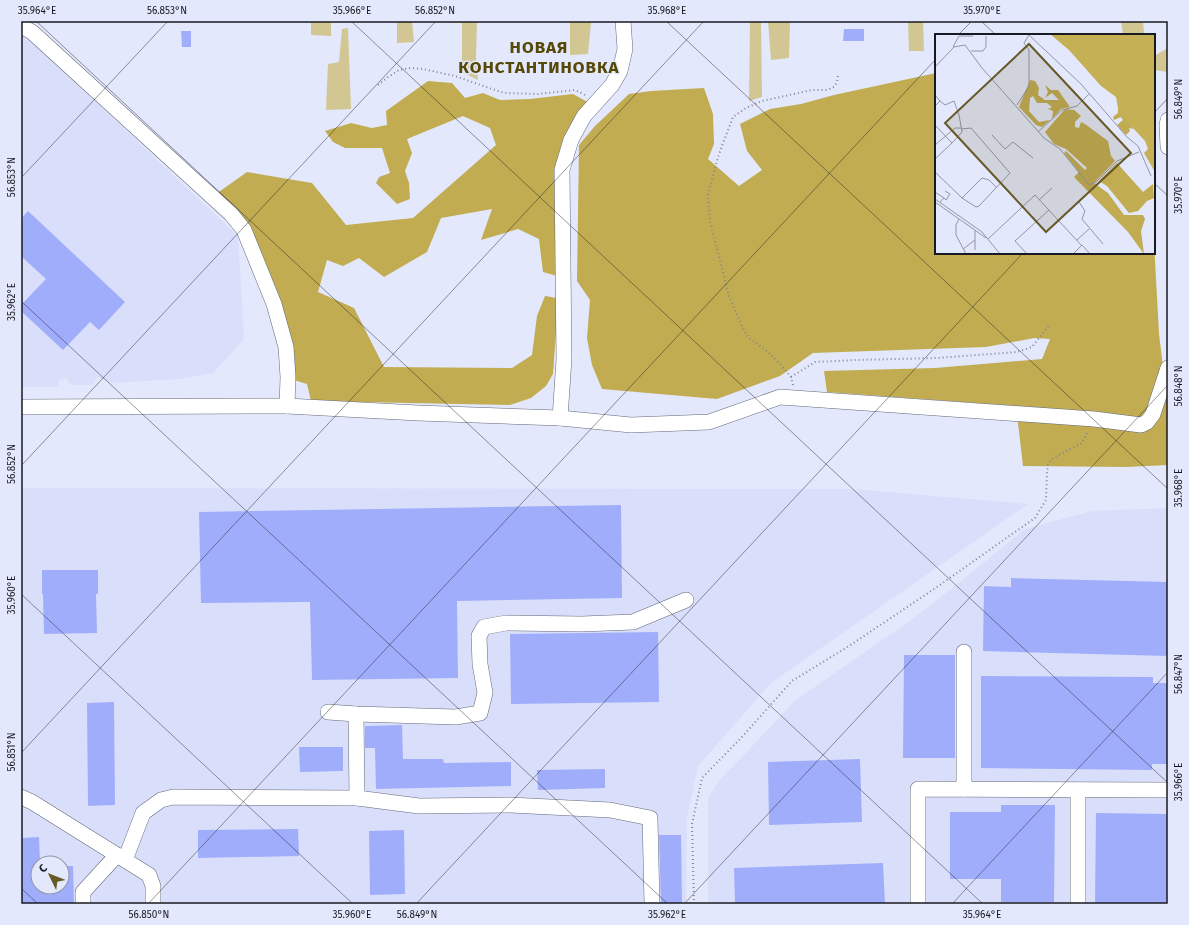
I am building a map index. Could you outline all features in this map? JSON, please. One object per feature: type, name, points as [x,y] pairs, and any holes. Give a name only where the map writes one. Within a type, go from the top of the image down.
[{"type":"street","points":[[560,418],[564,359],[562,170],[571,140],[584,116],[612,85],[620,71],[625,49],[623,21]]},
{"type":"street","points":[[21,26],[32,32],[231,214],[244,230],[274,304],[286,346],[288,378],[287,406]]},
{"type":"street","points":[[1168,120],[1168,147]]},
{"type":"street","points":[[21,407],[287,406],[418,413],[560,418],[631,425],[709,422],[780,397],[1094,419],[1140,425],[1147,422],[1154,414],[1168,368]]},
{"type":"street","points":[[328,712],[456,717],[480,713],[485,693],[480,664],[479,636],[484,627],[506,623],[582,624],[633,622],[686,600]]},
{"type":"street","points":[[964,652],[964,790]]},
{"type":"street","points":[[356,714],[357,798]]},
{"type":"street","points":[[918,904],[918,790],[1168,790]]},
{"type":"street","points":[[1078,790],[1078,904]]},
{"type":"street","points":[[21,797],[32,802],[150,875],[153,886],[153,904]]},
{"type":"street","points":[[83,904],[83,892],[121,857],[143,813],[161,800],[173,797],[357,798],[419,806],[510,805],[610,810],[650,818],[652,904]]},
{"type":"path","points":[[378,85],[399,70],[410,68],[423,69],[455,76],[505,93],[538,94],[575,90],[597,101]]},
{"type":"path","points":[[795,398],[791,377],[768,352],[748,337],[729,296],[710,221],[708,194],[719,154],[733,117],[746,108],[762,101],[806,91],[827,90],[834,87],[838,76]]},
{"type":"path","points":[[791,377],[815,362],[937,358],[1017,352],[1032,347],[1050,324]]},
{"type":"path","points":[[694,904],[692,824],[702,778],[741,738],[792,681],[849,646],[924,596],[1035,518],[1046,500],[1048,464],[1053,458],[1082,442],[1094,419]]},
{"type":"shaded area","points":[[311,21],[331,21],[331,36],[311,35]]},
{"type":"shaded area","points":[[397,21],[412,21],[414,42],[397,43]]},
{"type":"shaded area","points":[[477,21],[476,57],[478,80],[462,72],[462,23],[438,22]]},
{"type":"shaded area","points":[[750,21],[761,21],[762,97],[749,101]]},
{"type":"shaded area","points":[[768,21],[790,21],[789,58],[771,60]]},
{"type":"shaded area","points":[[908,21],[923,21],[924,51],[909,51]]},
{"type":"shaded area","points":[[1121,21],[1143,21],[1144,33],[1123,34]]},
{"type":"shaded area","points":[[570,22],[591,22],[588,54],[570,55]]},
{"type":"shaded area","points":[[348,28],[351,109],[326,110],[328,64],[339,62],[342,29]]},
{"type":"shaded area","points":[[21,35],[30,40],[238,236],[244,339],[213,373],[180,379],[111,383],[97,377],[93,385],[70,385],[67,378],[59,380],[59,387],[21,387]]},
{"type":"shaded area","points":[[1168,48],[1168,72],[1155,70],[1155,55]]},
{"type":"shaded area","points":[[935,73],[935,254],[1155,254],[1159,334],[1165,383],[1168,383],[1168,465],[1126,467],[1023,466],[1016,406],[827,392],[824,371],[935,368],[1042,359],[1050,339],[1034,338],[986,347],[813,353],[780,376],[717,399],[602,389],[592,365],[587,338],[590,300],[577,281],[579,145],[595,126],[629,94],[651,91],[704,88],[713,114],[714,144],[708,159],[739,186],[762,170],[747,151],[740,124],[770,109],[801,104],[834,95]]},
{"type":"shaded area","points":[[428,81],[452,83],[465,98],[483,93],[500,100],[530,99],[573,94],[591,104],[568,135],[557,276],[543,272],[539,239],[518,229],[481,240],[492,209],[441,218],[427,252],[384,277],[359,258],[343,266],[327,260],[318,292],[354,308],[384,367],[512,368],[532,355],[537,316],[545,296],[557,298],[553,374],[546,386],[531,398],[510,405],[311,401],[307,384],[294,380],[276,299],[216,194],[247,172],[312,183],[346,225],[413,218],[496,145],[490,128],[463,116],[407,139],[412,153],[405,171],[409,183],[410,199],[397,204],[376,183],[379,177],[390,173],[382,148],[345,148],[333,142],[325,131],[351,123],[372,128],[387,125],[386,111]]},
{"type":"shaded area","points":[[21,488],[854,489],[1028,504],[771,683],[698,766],[687,818],[686,904],[21,904]]},
{"type":"shaded area","points":[[1168,508],[1168,904],[708,904],[708,798],[718,782],[796,700],[914,618],[1025,529],[1092,511]]},
{"type":"building","points":[[844,29],[864,29],[864,41],[843,41]]},
{"type":"building","points":[[181,31],[191,31],[191,47],[182,47]]},
{"type":"building","points":[[28,211],[125,302],[99,330],[90,322],[63,350],[21,311],[21,305],[46,279],[21,256],[21,219]]},
{"type":"building","points":[[621,505],[622,598],[457,601],[458,678],[312,680],[310,602],[201,603],[199,512]]},
{"type":"building","points":[[42,570],[98,570],[98,594],[96,594],[97,633],[44,634]]},
{"type":"building","points":[[1011,578],[1168,582],[1168,656],[983,651],[984,586],[1011,587]]},
{"type":"building","points":[[658,632],[659,702],[511,704],[510,634]]},
{"type":"building","points":[[904,655],[955,655],[955,758],[903,758]]},
{"type":"building","points":[[981,676],[1153,677],[1153,683],[1168,683],[1168,764],[1152,764],[1152,770],[981,768]]},
{"type":"building","points":[[114,702],[115,805],[88,806],[87,703]]},
{"type":"building","points":[[402,725],[403,759],[443,759],[444,763],[511,762],[511,786],[376,789],[375,748],[365,748],[365,726]]},
{"type":"building","points":[[299,747],[343,747],[343,771],[300,772]]},
{"type":"building","points":[[860,759],[862,822],[769,825],[768,762]]},
{"type":"building","points":[[605,769],[605,788],[538,790],[537,770]]},
{"type":"building","points":[[1001,805],[1055,805],[1054,902],[1001,902],[1001,879],[950,879],[950,812],[1001,812]]},
{"type":"building","points":[[1096,813],[1168,814],[1168,904],[1095,904]]},
{"type":"building","points":[[298,829],[299,856],[198,858],[198,830]]},
{"type":"building","points":[[404,830],[405,894],[370,895],[369,831]]},
{"type":"building","points":[[659,835],[681,835],[682,904],[661,904]]},
{"type":"building","points":[[39,837],[40,855],[30,855],[30,895],[70,895],[70,866],[73,866],[74,904],[21,904],[21,838]]},
{"type":"building","points":[[883,863],[885,904],[735,904],[734,868]]},
{"type":"district","name":"НОВАЯ КОНСТАНТИНОВКА","points":[[539,57]]}]
